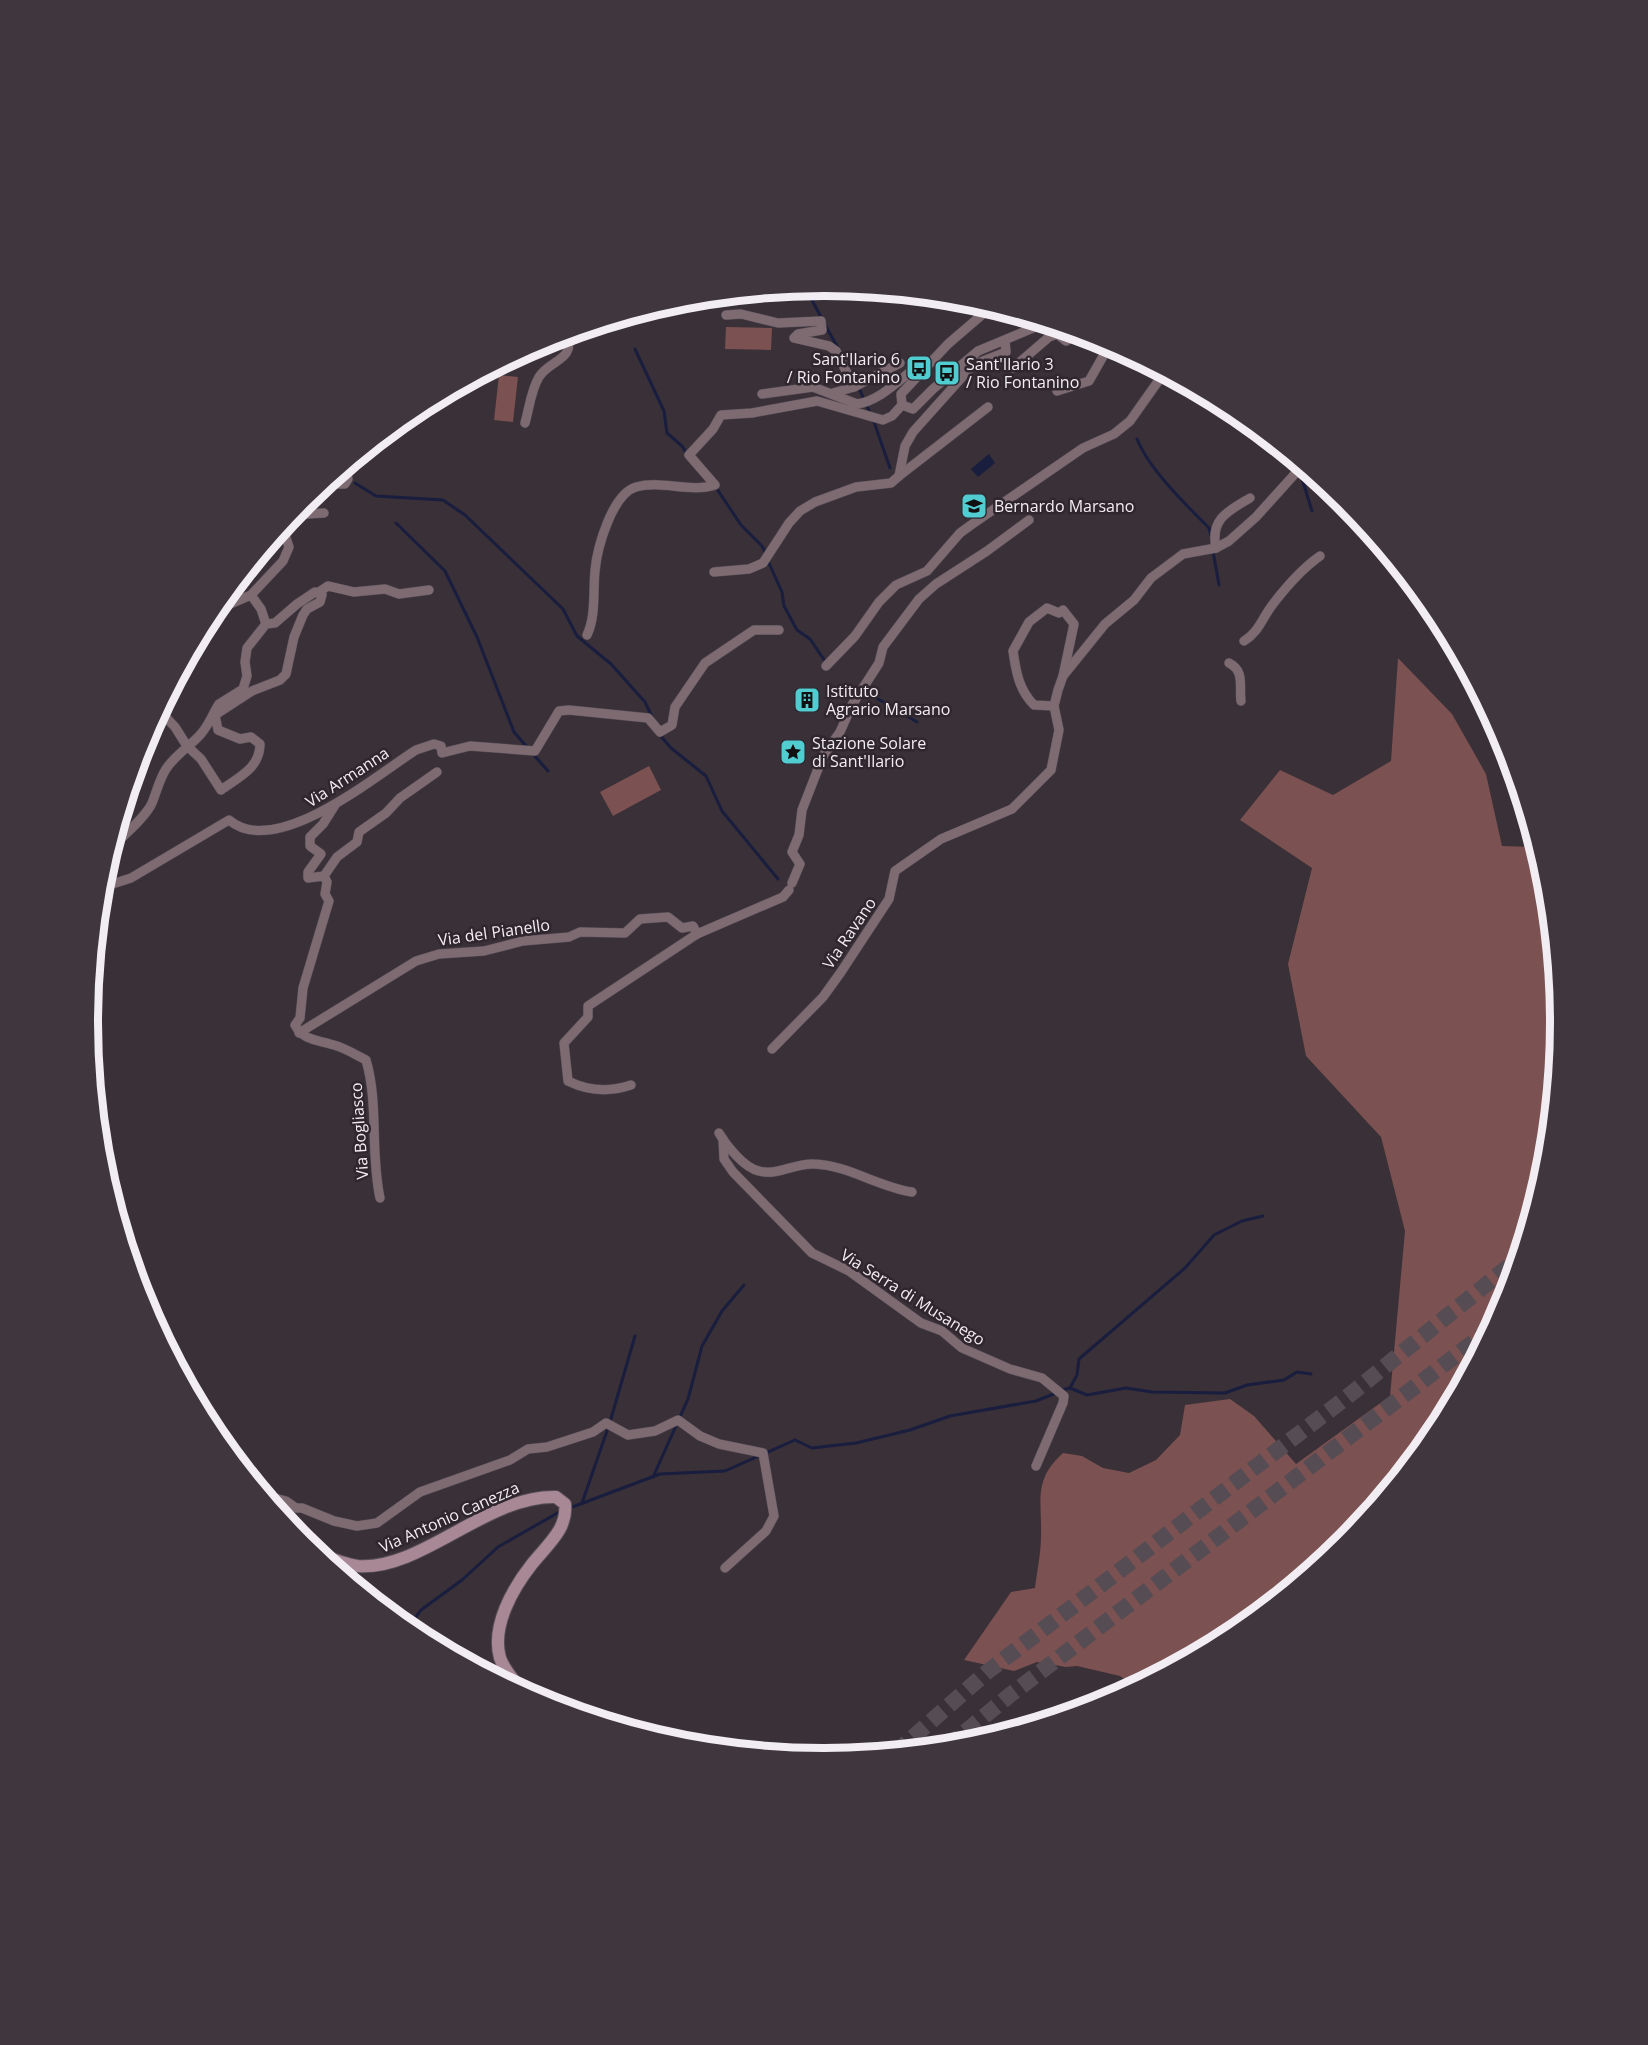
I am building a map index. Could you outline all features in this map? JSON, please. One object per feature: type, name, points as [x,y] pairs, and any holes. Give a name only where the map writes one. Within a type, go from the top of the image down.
[{"type":"street","points":[[726,315],[741,314],[778,323],[821,321],[822,330],[798,334],[794,338],[829,346],[836,351],[854,387]]},
{"type":"street","points":[[587,635],[595,568],[608,519],[615,507],[626,493],[640,486],[715,485],[689,455],[713,429],[721,415],[752,413],[817,401],[884,420],[892,416],[902,405],[901,394],[948,344],[983,314]]},
{"type":"street","points":[[902,405],[909,409],[916,407],[933,388],[970,357],[1034,328]]},
{"type":"street","points":[[1013,368],[1054,334]]},
{"type":"street","points":[[899,476],[905,446],[913,432],[974,365],[1006,352],[1005,341]]},
{"type":"street","points":[[525,423],[540,376],[567,354],[569,343]]},
{"type":"street","points":[[1057,391],[1089,381],[1097,372],[1106,353]]},
{"type":"street","points":[[833,393],[854,387],[900,363]]},
{"type":"street","points":[[762,394],[813,387],[857,404],[864,403],[919,365],[927,367]]},
{"type":"street","points":[[826,666],[855,636],[879,602],[896,585],[927,571],[960,533],[971,525],[1083,448],[1114,434],[1130,421],[1160,379]]},
{"type":"street","points":[[714,572],[749,569],[763,563],[789,523],[800,511],[815,502],[856,487],[891,483],[987,407]]},
{"type":"street","points":[[1064,676],[1106,624],[1134,600],[1151,578],[1183,554],[1215,548],[1229,541],[1256,517],[1297,471]]},
{"type":"street","points":[[337,484],[345,484],[348,479],[347,474]]},
{"type":"street","points":[[1215,548],[1213,534],[1217,525],[1227,512],[1250,498]]},
{"type":"street","points":[[305,514],[324,513]]},
{"type":"street","points":[[631,1085],[601,1090],[580,1087],[568,1081],[564,1043],[588,1017],[588,1006],[697,934],[788,890],[800,864],[792,852],[812,783],[823,756],[840,732],[852,705],[879,663],[883,647],[919,599],[936,584],[987,551],[1029,519]]},
{"type":"street","points":[[232,603],[251,595],[283,561],[289,547],[285,535]]},
{"type":"street","points":[[1244,641],[1253,636],[1272,604],[1308,565],[1320,556]]},
{"type":"street","points":[[165,716],[187,746],[201,759],[221,790],[247,774],[260,754],[260,744],[251,737],[240,739],[218,730],[215,715],[219,704],[238,693],[246,684],[247,648],[266,624],[275,623],[297,603],[328,586],[354,592],[385,589],[399,594],[429,590]]},
{"type":"street","points":[[121,837],[152,805],[157,784],[168,767],[215,715],[252,691],[280,680],[286,674],[297,630],[307,609],[323,599],[319,592]]},
{"type":"street","points":[[251,595],[261,609],[266,624]]},
{"type":"street","points":[[1047,608],[1059,613],[1063,610],[1073,623],[1064,676],[1054,706],[1035,705],[1028,698],[1016,674],[1013,651],[1029,622],[1047,608]]},
{"type":"street","name":"Via Armanna","points":[[110,885],[131,878],[229,820],[237,827],[274,830],[307,820],[334,805],[416,750],[434,744],[441,746],[442,753],[470,746],[535,751],[555,715],[569,710],[648,718],[660,732],[668,730],[672,725],[675,707],[705,663],[754,630],[779,630]]},
{"type":"street","points":[[1229,663],[1236,666],[1241,675],[1241,701]]},
{"type":"street","name":"Via Ravano","points":[[772,1049],[823,996],[841,972],[889,899],[895,871],[941,838],[1012,809],[1051,770],[1059,730],[1054,706]]},
{"type":"street","points":[[334,805],[323,824],[310,837],[310,846],[321,854],[308,872],[308,878],[324,876],[337,857],[357,842],[359,832],[386,813],[400,798],[437,772]]},
{"type":"street","points":[[299,1033],[295,1025],[300,1018],[303,988],[328,901],[325,894],[327,882],[324,876]]},
{"type":"street","name":"Via del Pianello","points":[[299,1033],[417,961],[439,954],[484,951],[523,941],[569,937],[580,932],[625,933],[640,919],[668,917],[682,928],[693,926],[697,934]]},
{"type":"street","name":"Via Bogliasco","points":[[299,1033],[366,1060],[372,1081],[376,1179],[380,1198]]},
{"type":"street","name":"Via Serra di Musanego","points":[[912,1192],[892,1189],[838,1167],[813,1164],[776,1172],[758,1171],[744,1162],[723,1135],[724,1159],[733,1172],[812,1253],[849,1271],[921,1323],[942,1331],[962,1348],[1010,1368],[1042,1378],[1057,1388],[1064,1396],[1063,1403],[1036,1466]]},
{"type":"street","points":[[275,1498],[334,1521],[357,1526],[377,1523],[420,1492],[510,1460],[528,1449],[547,1447],[593,1432],[606,1423],[628,1435],[654,1431],[678,1420],[700,1436],[719,1444],[763,1452],[774,1516],[766,1531],[725,1568]]},
{"type":"street","name":"Via Antonio Canezza","points":[[333,1558],[358,1566],[380,1565],[403,1558],[513,1504],[540,1496],[556,1497],[565,1508],[559,1532],[519,1583],[501,1620],[497,1643],[501,1661],[513,1679]]},
{"type":"shaded area","points":[[726,327],[772,328],[771,350],[725,349]]},
{"type":"shaded area","points":[[499,375],[518,377],[513,422],[494,420]]},
{"type":"shaded area","points":[[1398,658],[1452,714],[1486,774],[1502,846],[1529,847],[1544,928],[1549,975],[1549,1070],[1537,1164],[1512,1256],[1476,1344],[1428,1426],[1370,1502],[1303,1569],[1228,1627],[1187,1652],[1129,1682],[1120,1676],[1077,1666],[1066,1667],[1037,1662],[1014,1671],[964,1660],[1011,1592],[1035,1588],[1041,1542],[1041,1491],[1047,1472],[1063,1453],[1082,1456],[1103,1468],[1129,1473],[1156,1460],[1180,1435],[1185,1405],[1230,1399],[1254,1416],[1296,1464],[1390,1396],[1405,1231],[1381,1137],[1306,1056],[1288,964],[1312,868],[1240,820],[1280,770],[1333,795],[1391,761]]},
{"type":"shaded area","points":[[649,766],[661,790],[613,816],[600,792]]},
{"type":"water","points":[[989,454],[995,463],[978,477],[971,469]]},
{"type":"waterway","points":[[810,297],[822,319]]},
{"type":"waterway","points":[[825,325],[838,348]]},
{"type":"waterway","points":[[635,349],[664,411],[667,433],[682,446],[687,454]]},
{"type":"waterway","points":[[858,386],[870,413]]},
{"type":"waterway","points":[[873,419],[890,468]]},
{"type":"waterway","points":[[1137,439],[1159,474],[1209,528],[1211,535]]},
{"type":"waterway","points":[[1301,474],[1312,511]]},
{"type":"waterway","points":[[355,483],[376,496],[443,500],[465,515],[563,609],[577,636],[611,664],[645,702],[652,717]]},
{"type":"waterway","points":[[715,486],[741,525],[762,546],[766,554]]},
{"type":"waterway","points":[[396,523],[445,571],[477,637],[514,732],[527,747]]},
{"type":"waterway","points":[[1213,551],[1219,585]]},
{"type":"waterway","points":[[768,561],[782,592],[784,606],[797,630],[810,639],[825,661]]},
{"type":"waterway","points":[[868,693],[917,722]]},
{"type":"waterway","points":[[659,734],[671,748],[706,776],[722,811],[778,879]]},
{"type":"waterway","points":[[533,754],[548,771]]},
{"type":"waterway","points":[[1070,1388],[1077,1375],[1079,1359],[1185,1268],[1214,1235],[1242,1221],[1263,1216]]},
{"type":"waterway","points":[[653,1477],[688,1399],[702,1346],[722,1311],[744,1285]]},
{"type":"waterway","points":[[610,1422],[635,1336]]},
{"type":"waterway","points":[[1062,1390],[1070,1388],[1087,1395],[1126,1388],[1152,1392],[1225,1393],[1247,1385],[1284,1380],[1297,1372],[1311,1374]]},
{"type":"waterway","points":[[567,1509],[660,1474],[725,1471],[795,1440],[812,1448],[856,1443],[910,1430],[950,1416],[1036,1401],[1056,1393]]},
{"type":"waterway","points":[[582,1503],[608,1428]]},
{"type":"waterway","points":[[413,1621],[421,1610],[462,1580],[498,1547],[561,1511]]},
{"type":"tunnel","points":[[905,1744],[987,1672],[1347,1397],[1508,1267]]},
{"type":"tunnel","points":[[960,1736],[1010,1695],[1479,1338]]},
{"type":"place","name":"Sant'Ilario 6 / Rio Fontanino","points":[[919,368]]},
{"type":"place","name":"Sant'Ilario 3 / Rio Fontanino","points":[[947,373]]},
{"type":"place","name":"Bernardo Marsano","points":[[974,506]]},
{"type":"place","name":"Istituto Agrario Marsano","points":[[807,700]]},
{"type":"place","name":"Stazione Solare di Sant'Ilario","points":[[793,752]]}]
